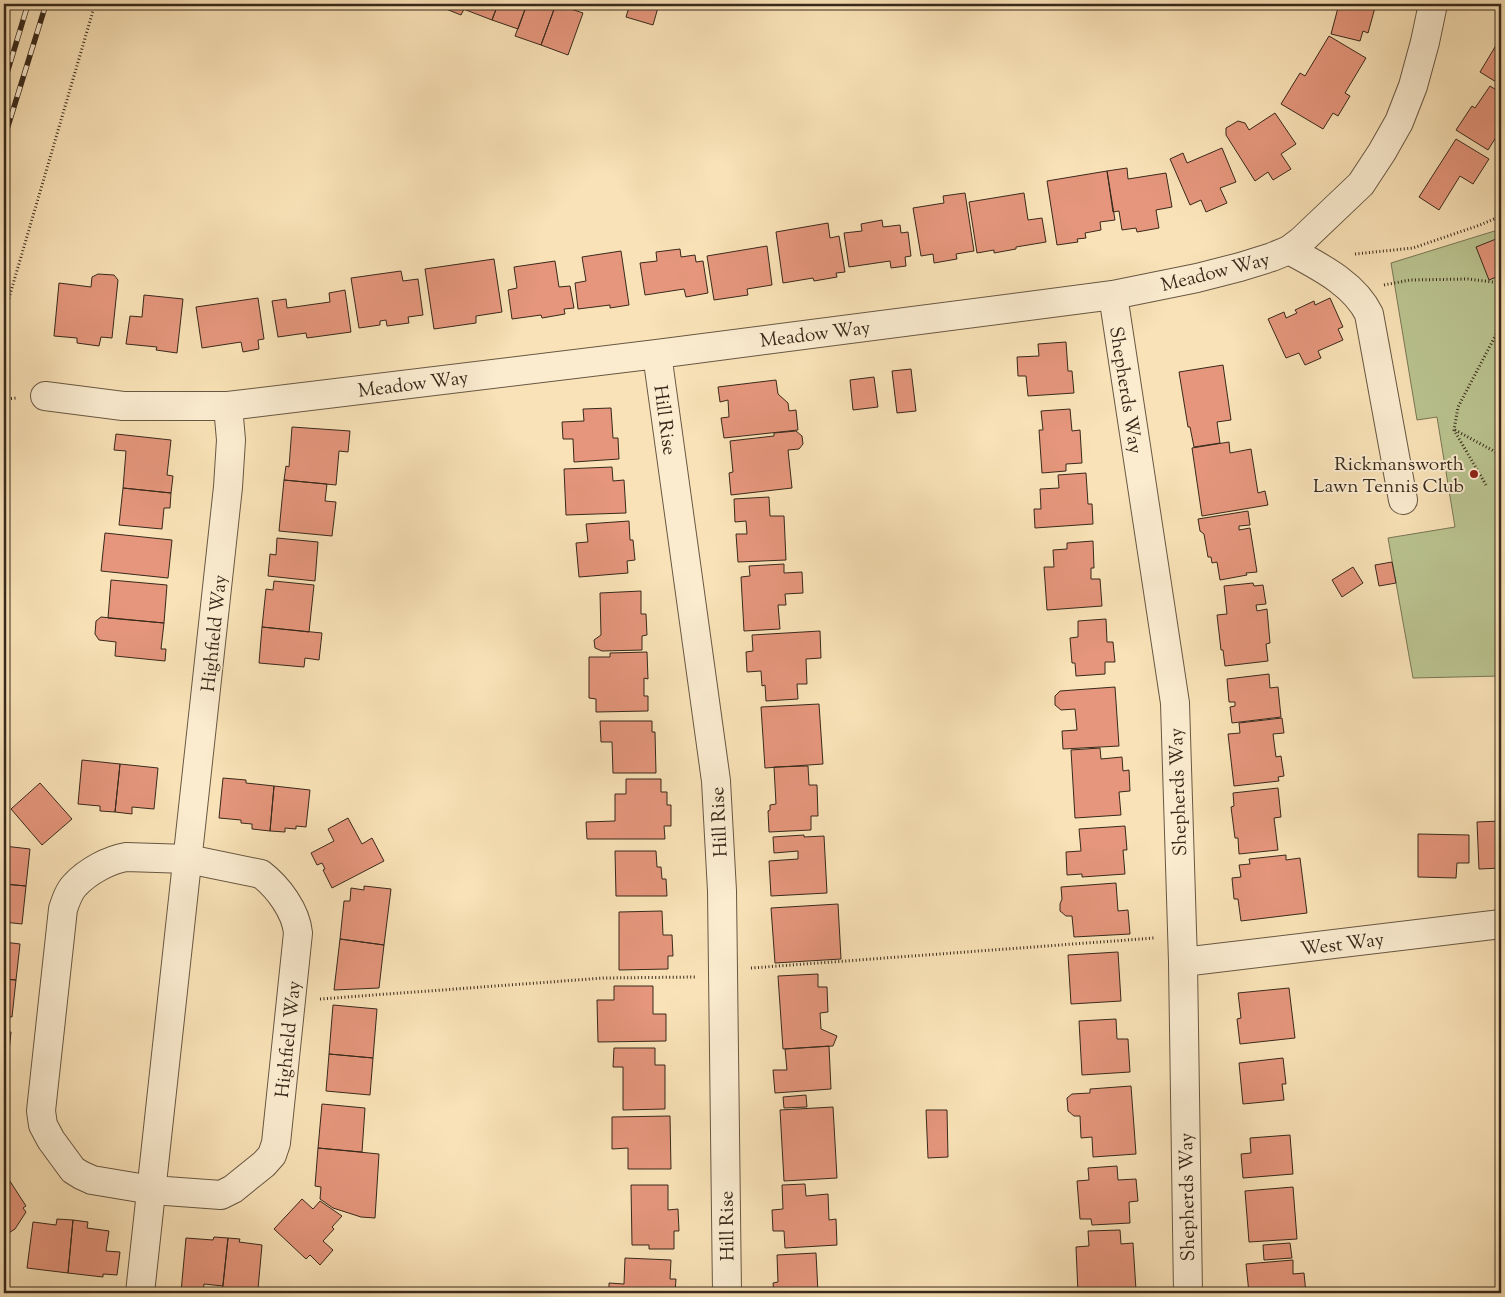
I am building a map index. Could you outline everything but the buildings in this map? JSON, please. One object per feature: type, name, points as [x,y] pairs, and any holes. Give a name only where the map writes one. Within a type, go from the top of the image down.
[{"type":"street","name":"Meadow Way","points":[[45,396],[123,406],[228,406],[657,354],[1113,295],[1240,267],[1289,250],[1301,241],[1360,184],[1382,152],[1398,122],[1413,86],[1426,42],[1433,4]]},
{"type":"street","points":[[1289,250],[1328,272],[1360,298],[1370,314],[1403,500]]},
{"type":"street","name":"Shepherds Way","points":[[1113,295],[1175,703],[1188,1293]]},
{"type":"street","name":"Hill Rise","points":[[657,354],[716,780],[722,891],[727,1293]]},
{"type":"street","name":"Highfield Way","points":[[140,1293],[228,487],[231,440],[228,406]]},
{"type":"street","name":"Highfield Way","points":[[126,857],[188,859],[261,874],[270,882],[297,922],[298,933],[276,1143],[272,1155],[264,1164],[233,1190],[221,1195],[152,1190],[92,1180],[73,1170],[51,1140],[43,1125],[42,1111],[63,909],[68,896],[75,884],[114,859],[126,857]]},
{"type":"street","name":"West Way","points":[[1182,962],[1501,924]]},
{"type":"path","points":[[4,315],[95,4]]},
{"type":"path","points":[[1350,255],[1412,248],[1480,226],[1501,216]]},
{"type":"path","points":[[1360,298],[1378,286],[1410,280],[1468,279],[1501,283]]},
{"type":"path","points":[[1486,485],[1454,430],[1458,407],[1501,325]]},
{"type":"path","points":[[1454,430],[1501,455]]},
{"type":"green space","name":"Rickmansworth Lawn Tennis Club","points":[[1501,229],[1501,676],[1413,678],[1388,538],[1455,527],[1437,417],[1417,420],[1391,263]]},
{"type":"railway","points":[[4,83],[28,4]]},
{"type":"railway","points":[[4,139],[46,4]]},
{"type":"place","name":"Rickmansworth Lawn Tennis Club","points":[[1474,474]]}]
